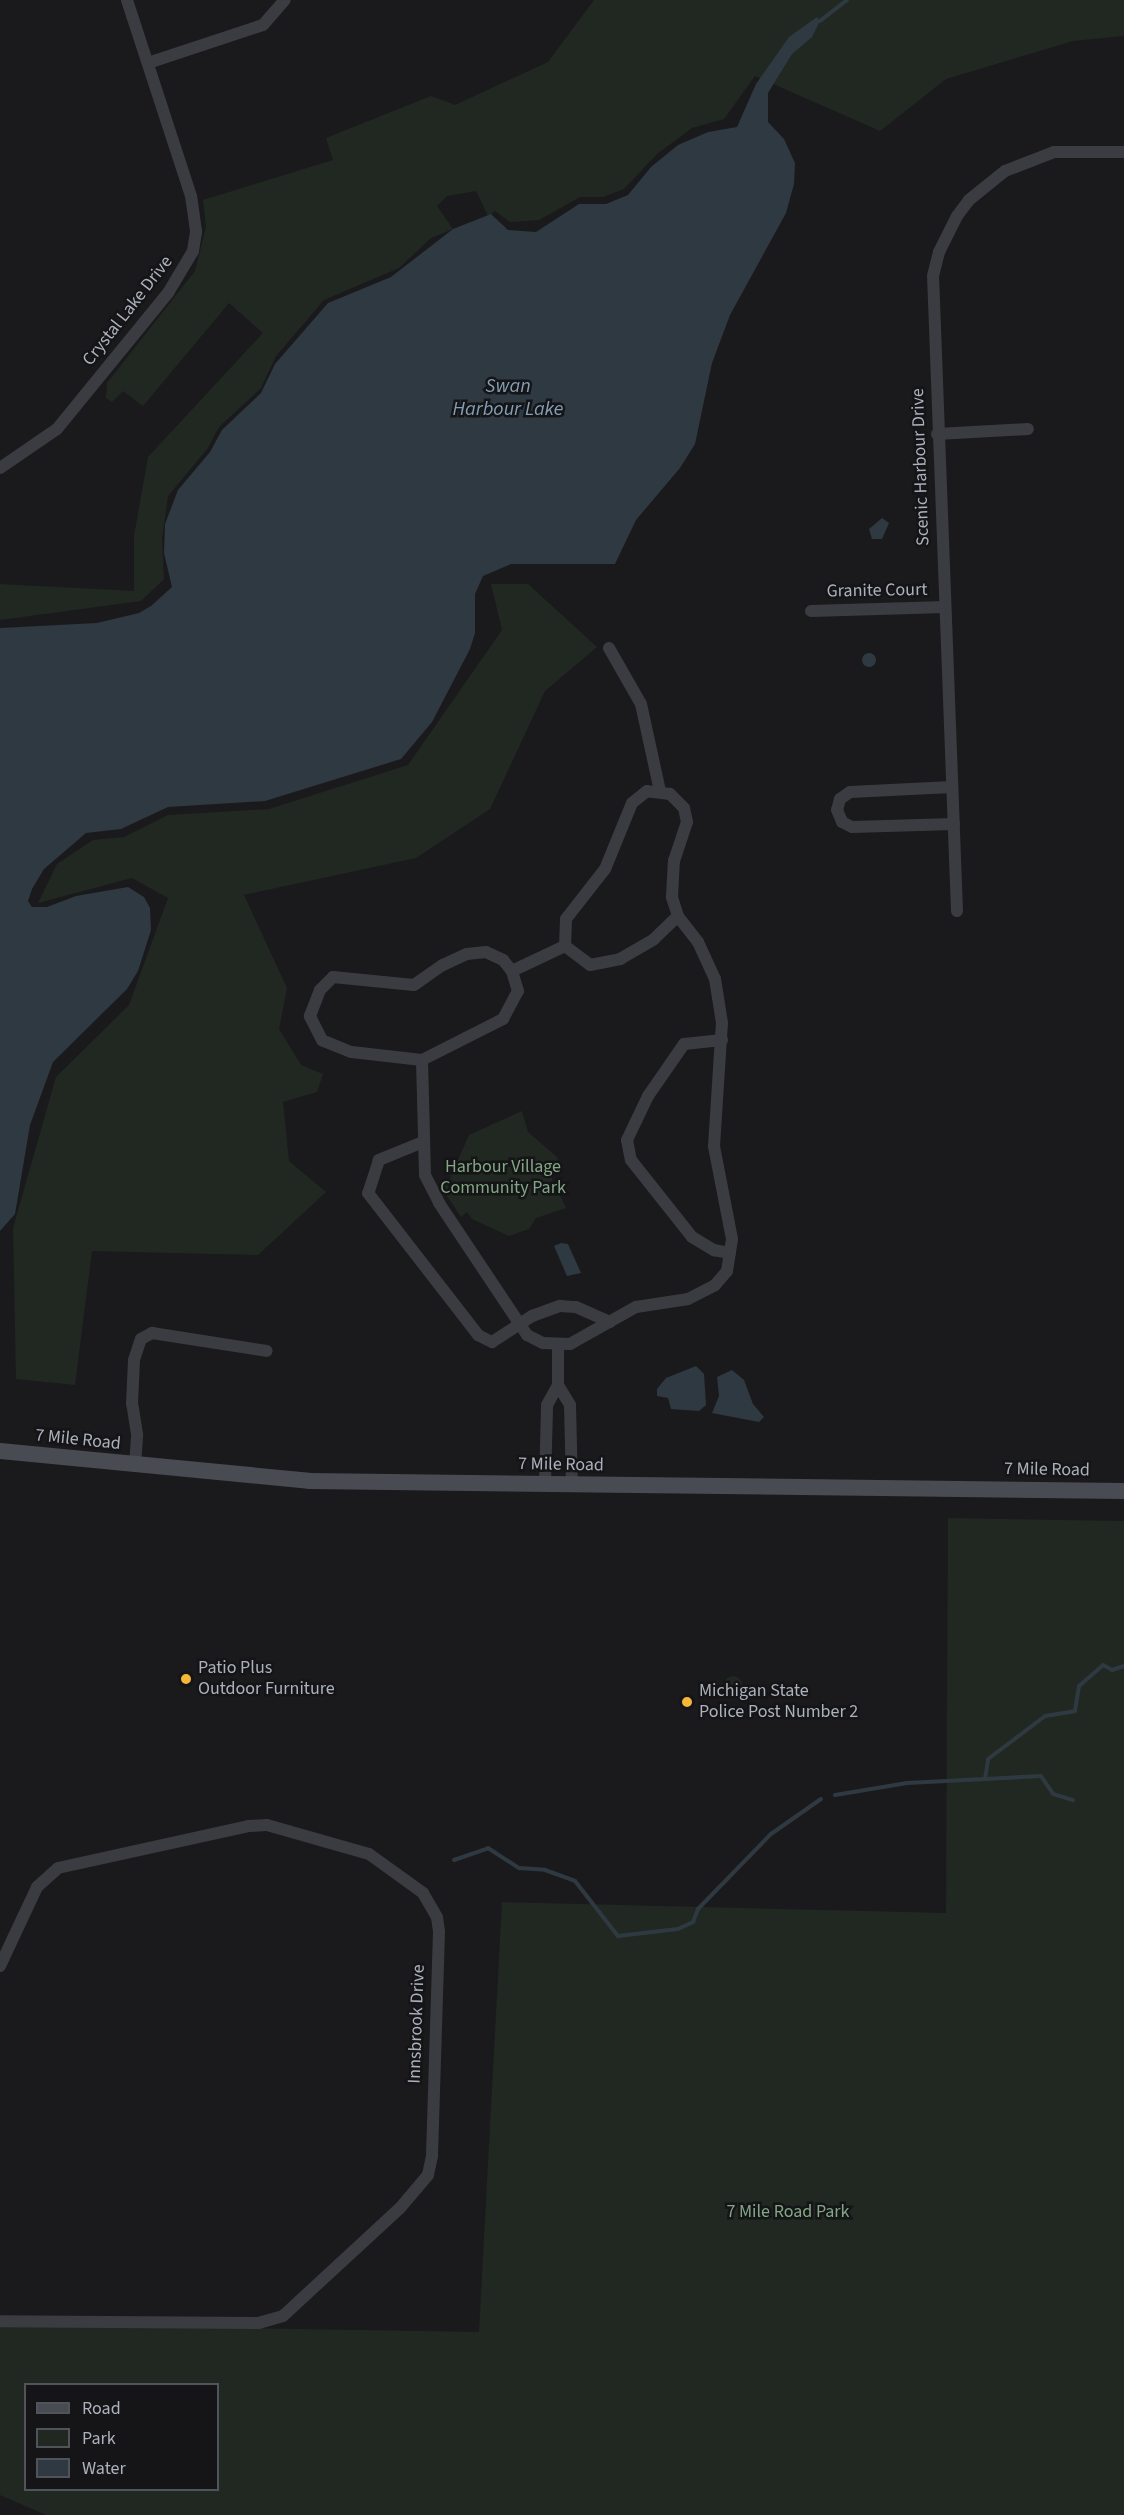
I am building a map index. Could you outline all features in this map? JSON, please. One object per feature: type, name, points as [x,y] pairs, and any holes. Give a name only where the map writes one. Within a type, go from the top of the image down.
[{"type":"street","name":"Crystal Lake Drive","points":[[0,468],[57,429],[168,293],[193,251],[196,231],[191,196],[127,0]]},
{"type":"street","points":[[148,63],[263,25],[285,0]]},
{"type":"street","name":"Scenic Harbour Drive","points":[[957,911],[933,276],[939,252],[957,216],[987,183],[1024,161],[1054,152],[1124,152]]},
{"type":"street","points":[[938,434],[1028,429]]},
{"type":"street","name":"Granite Court","points":[[811,611],[945,607]]},
{"type":"street","points":[[609,648],[640,704],[660,791]]},
{"type":"street","points":[[952,787],[850,792],[840,799],[837,810],[842,822],[852,827],[954,824]]},
{"type":"street","points":[[422,1060],[425,1175],[439,1203],[527,1335],[558,1345],[587,1338],[636,1307],[699,1294],[715,1285],[726,1271],[730,1253],[730,1219],[718,1179],[714,1146],[714,1107],[722,1040],[715,979],[698,942],[678,916],[671,879],[687,828],[687,815],[679,801],[660,791],[647,791],[632,803],[605,869],[566,919],[565,946]]},
{"type":"street","points":[[565,946],[590,965],[620,958],[654,939],[678,916]]},
{"type":"street","points":[[512,971],[565,946]]},
{"type":"street","points":[[486,952],[502,960],[512,971],[518,991],[503,1019],[422,1060],[351,1052],[322,1040],[310,1016],[320,990],[333,977],[414,985],[443,965],[467,954],[486,952]]},
{"type":"street","points":[[722,1040],[684,1044],[648,1096],[627,1140],[631,1160],[692,1237],[714,1250],[730,1253]]},
{"type":"street","points":[[423,1142],[379,1160],[368,1193],[478,1335],[492,1342],[518,1324],[560,1306],[576,1307],[610,1322]]},
{"type":"street","points":[[135,1466],[137,1434],[132,1393],[136,1346],[141,1339],[152,1333],[267,1351]]},
{"type":"street","points":[[545,1484],[548,1405],[558,1385],[558,1345]]},
{"type":"street","points":[[558,1385],[570,1405],[572,1485]]},
{"type":"street","name":"7 Mile Road","points":[[0,1451],[135,1466],[309,1481],[1124,1491]]},
{"type":"street","name":"Innsbrook Drive","points":[[0,1966],[37,1887],[58,1868],[249,1826],[276,1827],[369,1854],[423,1893],[437,1917],[439,1932],[432,2156],[428,2175],[400,2208],[283,2316],[259,2323],[0,2321]]},
{"type":"green space","points":[[594,0],[1124,0],[1124,36],[1073,41],[946,79],[880,131],[755,76],[724,119],[692,128],[657,154],[624,189],[603,197],[580,197],[539,220],[510,222],[495,211],[488,216],[476,191],[447,196],[437,206],[453,229],[431,238],[399,268],[324,300],[276,356],[261,388],[219,427],[208,448],[168,496],[162,539],[164,579],[141,601],[0,620],[0,584],[134,591],[134,536],[148,457],[263,333],[229,303],[143,406],[123,391],[112,402],[106,398],[107,383],[195,271],[206,227],[203,200],[333,160],[326,138],[431,96],[455,105],[548,62]]},
{"type":"green space","points":[[491,584],[528,584],[597,647],[545,691],[490,809],[416,858],[244,895],[287,988],[279,1029],[301,1065],[323,1074],[317,1092],[283,1102],[289,1161],[326,1192],[258,1255],[92,1251],[75,1385],[16,1379],[13,1228],[56,1077],[129,1005],[168,898],[132,878],[38,903],[57,864],[93,840],[124,837],[168,815],[269,809],[408,765],[502,630]]},
{"type":"green space","name":"Harbour Village Community Park","points":[[522,1111],[528,1132],[558,1158],[552,1179],[566,1208],[536,1218],[529,1229],[509,1236],[472,1219],[467,1212],[461,1217],[439,1184],[451,1178],[448,1167],[458,1160],[469,1135]]},
{"type":"green space","name":"7 Mile Road Park","points":[[948,1518],[1124,1521],[1124,2515],[46,2515],[0,2495],[0,2324],[479,2332],[502,1902],[946,1913]]},
{"type":"green space","points":[[733,1676],[739,1679],[742,1685],[739,1691],[733,1694],[727,1691],[724,1685],[727,1679]]},
{"type":"water","name":"Swan Harbour Lake","points":[[817,17],[820,21],[812,37],[792,54],[768,93],[768,122],[784,139],[795,163],[794,184],[786,213],[730,315],[712,363],[695,444],[680,468],[636,520],[615,564],[511,564],[483,576],[475,594],[475,633],[470,649],[432,722],[401,759],[265,801],[168,807],[121,829],[86,833],[44,869],[28,901],[32,907],[47,907],[76,896],[128,887],[144,897],[150,908],[151,930],[138,971],[127,989],[53,1062],[30,1125],[15,1214],[0,1231],[0,628],[97,623],[139,613],[151,606],[172,587],[164,553],[165,524],[178,490],[210,452],[222,430],[261,393],[275,364],[328,303],[391,277],[453,229],[491,214],[508,230],[536,232],[579,204],[606,204],[628,195],[651,167],[678,145],[708,132],[737,127],[756,84],[789,37]]},
{"type":"water","points":[[882,518],[889,523],[882,539],[872,539],[869,529]]},
{"type":"water","points":[[866,653],[872,653],[876,660],[872,667],[866,667],[862,663],[862,657]]},
{"type":"water","points":[[561,1243],[568,1244],[581,1273],[567,1276],[554,1246]]},
{"type":"water","points":[[696,1366],[704,1374],[706,1405],[699,1411],[671,1409],[668,1398],[657,1396],[657,1389],[666,1378]]},
{"type":"water","points":[[732,1370],[744,1380],[753,1404],[764,1417],[759,1422],[712,1413],[719,1396],[717,1377]]},
{"type":"waterway","points":[[820,21],[847,0]]},
{"type":"waterway","points":[[835,1795],[907,1783],[985,1779],[988,1759],[1045,1716],[1075,1711],[1079,1686],[1103,1665],[1112,1670],[1124,1666]]},
{"type":"waterway","points":[[985,1779],[1041,1776],[1053,1794],[1073,1800]]},
{"type":"waterway","points":[[454,1860],[488,1848],[519,1868],[545,1870],[575,1881],[618,1936],[678,1929],[693,1922],[698,1909],[771,1834],[821,1799]]},
{"type":"place","name":"Patio Plus Outdoor Furniture","points":[[186,1679]]},
{"type":"place","name":"Michigan State Police Post Number 2","points":[[687,1702]]}]
